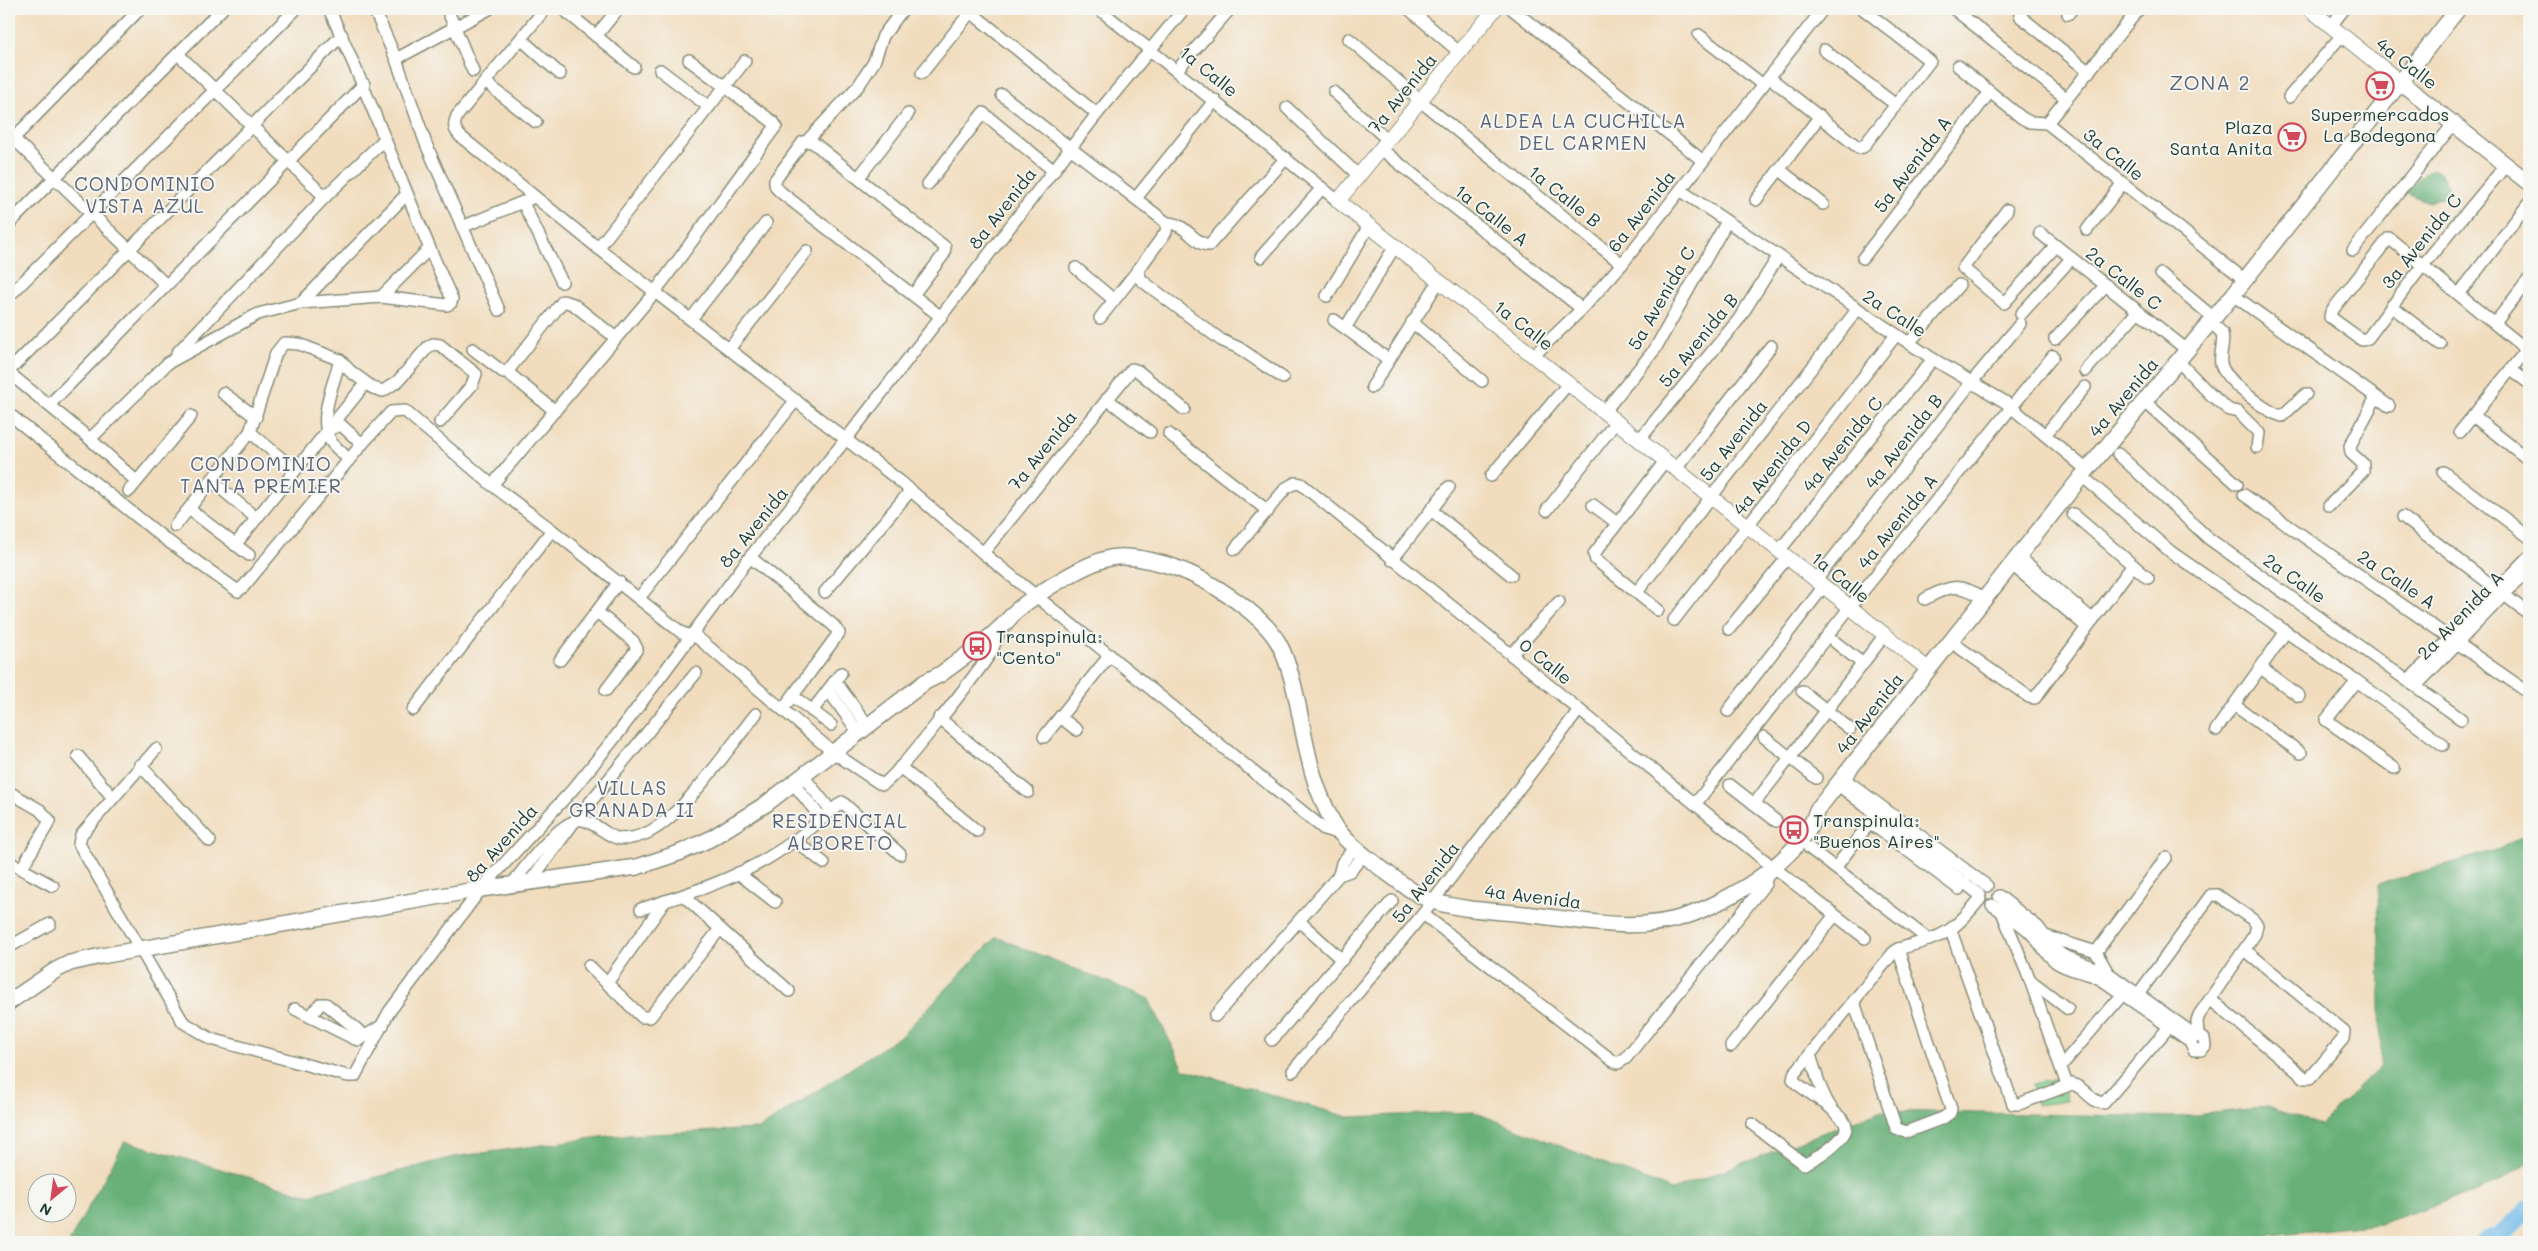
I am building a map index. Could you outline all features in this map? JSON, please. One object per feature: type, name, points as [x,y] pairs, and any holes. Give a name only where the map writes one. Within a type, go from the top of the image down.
[{"type":"main road","name":"4a Avenida","points":[[1433,901],[1606,923],[1648,926],[1679,919],[1712,906],[1743,889],[1769,868],[1801,838],[1817,810],[2014,560],[2233,295],[2458,9]]},
{"type":"main road","name":"4a Calle","points":[[2400,82],[2529,183]]},
{"type":"main road","points":[[925,682],[935,666],[994,620],[1016,611],[1088,566],[1119,557],[1172,566],[1202,578],[1233,598],[1262,623],[1281,646],[1289,667],[1311,770],[1324,804],[1341,834],[1396,880],[1433,901]]},
{"type":"main road","points":[[9,1002],[70,963],[140,947],[511,885],[636,867],[679,853],[734,825],[798,780],[925,682],[941,674],[1000,628],[1016,611]]},
{"type":"street","points":[[140,9],[11,140],[56,178],[166,285]]},
{"type":"street","points":[[9,224],[222,9]]},
{"type":"street","points":[[9,296],[296,9]]},
{"type":"street","points":[[168,363],[258,314],[301,303],[381,297],[447,305],[451,303],[452,299],[406,195],[364,84],[329,9]]},
{"type":"street","points":[[374,9],[396,58],[426,144],[499,310]]},
{"type":"street","points":[[447,9],[473,71]]},
{"type":"street","points":[[396,58],[489,9]]},
{"type":"street","points":[[545,9],[457,116],[454,122],[455,130],[528,200],[598,248],[847,438],[983,553],[1324,829],[1341,834]]},
{"type":"street","points":[[563,9],[634,67]]},
{"type":"street","points":[[596,36],[618,9]]},
{"type":"street","points":[[903,9],[883,36],[874,62],[859,85],[807,141],[801,144],[775,180],[776,187],[941,316]]},
{"type":"street","name":"1a Calle","points":[[1099,9],[1215,100],[1438,281],[1928,669]]},
{"type":"street","name":"8a Avenida","points":[[140,947],[183,1022],[194,1030],[211,1039],[348,1076],[356,1076],[389,1012],[481,890],[574,788],[617,735],[690,635],[750,558],[847,438],[1097,114],[1184,9]]},
{"type":"street","points":[[1177,70],[1230,9]]},
{"type":"street","points":[[1409,9],[1459,52]]},
{"type":"street","name":"7a Avenida","points":[[1338,201],[1495,9]]},
{"type":"street","points":[[1512,9],[1703,161]]},
{"type":"street","name":"6a Avenida","points":[[1533,356],[1582,309],[1622,264],[1823,9]]},
{"type":"street","points":[[1699,35],[1820,116],[1861,148],[1930,61],[1863,9]]},
{"type":"street","points":[[1954,9],[2067,98]]},
{"type":"street","points":[[2024,9],[2020,14],[2021,18],[2089,72]]},
{"type":"street","points":[[2047,123],[2139,9]]},
{"type":"street","name":"4a Calle","points":[[2310,9],[2400,82]]},
{"type":"street","points":[[2289,97],[2337,30],[2344,9]]},
{"type":"street","points":[[922,73],[970,10],[1097,114]]},
{"type":"street","points":[[136,481],[90,439],[9,372],[342,35]]},
{"type":"street","points":[[521,39],[560,74]]},
{"type":"street","name":"1a Calle B","points":[[1349,39],[1421,101],[1622,264]]},
{"type":"street","points":[[1824,50],[1896,105]]},
{"type":"street","points":[[178,54],[325,197]]},
{"type":"street","points":[[492,485],[656,292],[776,126],[689,60]]},
{"type":"street","points":[[598,248],[745,61]]},
{"type":"street","name":"3a Calle","points":[[1958,66],[2022,118],[2030,122],[2047,123],[2245,280]]},
{"type":"street","points":[[660,70],[708,107]]},
{"type":"street","points":[[485,82],[536,122]]},
{"type":"street","points":[[49,405],[364,84]]},
{"type":"street","name":"1a Calle A","points":[[1334,92],[1385,144],[1582,309]]},
{"type":"street","name":"5a Avenida A","points":[[1863,258],[1990,92]]},
{"type":"street","points":[[1002,94],[1166,223],[1182,226],[1204,244],[1209,245],[1286,158]]},
{"type":"street","points":[[1136,198],[1215,100]]},
{"type":"street","points":[[1287,108],[1359,176]]},
{"type":"street","points":[[928,184],[983,113],[1054,171]]},
{"type":"street","points":[[859,177],[908,114]]},
{"type":"street","points":[[1756,200],[1820,116]]},
{"type":"street","points":[[2354,250],[2454,123]]},
{"type":"street","points":[[90,439],[168,363],[325,197],[385,139]]},
{"type":"street","points":[[807,141],[815,144],[859,177],[945,247],[946,250],[913,295]]},
{"type":"street","name":"3a Avenida C","points":[[2423,265],[2389,238],[2331,312],[2330,316],[2362,340],[2366,340],[2423,265],[2506,165]]},
{"type":"street","points":[[1779,169],[1823,204]]},
{"type":"street","points":[[2087,230],[2122,184]]},
{"type":"street","points":[[1261,256],[1322,188]]},
{"type":"street","name":"2a Calle","points":[[1680,190],[1726,223],[1857,310],[1932,359],[2012,407],[2171,552],[2358,682],[2443,745]]},
{"type":"street","points":[[301,303],[406,195]]},
{"type":"street","points":[[462,227],[528,200]]},
{"type":"street","points":[[528,200],[562,282]]},
{"type":"street","points":[[2459,294],[2529,203]]},
{"type":"street","points":[[2007,210],[1963,268],[2004,303],[2056,246]]},
{"type":"street","points":[[691,320],[766,223]]},
{"type":"street","points":[[1100,318],[1166,232],[1166,223]]},
{"type":"street","name":"5a Avenida C","points":[[1604,412],[1655,349],[1726,223]]},
{"type":"street","points":[[1328,296],[1369,226]]},
{"type":"street","name":"2a Calle C","points":[[2040,234],[2138,311],[2182,355],[2220,403],[2229,410],[2238,412],[2254,427],[2259,433],[2258,447]]},
{"type":"street","points":[[1349,322],[1395,246]]},
{"type":"street","points":[[381,297],[429,249]]},
{"type":"street","points":[[729,349],[807,251]]},
{"type":"street","name":"5a Avenida B","points":[[1639,440],[1739,319],[1778,257]]},
{"type":"street","name":"4a Avenida B","points":[[1728,711],[1820,583],[1971,383],[2020,319],[2071,259]]},
{"type":"street","points":[[2423,265],[2528,348],[2460,432]]},
{"type":"street","points":[[1076,268],[1114,300]]},
{"type":"street","points":[[1138,270],[1141,280],[1169,302],[1221,340],[1239,348],[1283,378]]},
{"type":"street","points":[[2161,274],[2212,320],[2222,333],[2222,366],[2234,384],[2274,413],[2282,416],[2306,394]]},
{"type":"street","points":[[2495,323],[2529,279]]},
{"type":"street","points":[[1372,387],[1438,281]]},
{"type":"street","points":[[1909,343],[1958,285]]},
{"type":"street","points":[[2055,339],[2106,285]]},
{"type":"street","points":[[2233,295],[2388,406]]},
{"type":"street","points":[[507,372],[563,301],[573,304],[616,338]]},
{"type":"street","points":[[2391,306],[2440,344]]},
{"type":"street","name":"5a Avenida","points":[[1637,592],[1857,310]]},
{"type":"street","points":[[2085,371],[2138,311]]},
{"type":"street","points":[[1334,320],[1389,360]]},
{"type":"street","points":[[1412,322],[1482,381]]},
{"type":"street","name":"4a Avenida D","points":[[1674,620],[1896,335]]},
{"type":"street","points":[[174,526],[189,510],[250,432],[276,353],[284,343],[300,344],[340,360],[372,388],[383,390],[391,387],[428,347],[433,344],[440,345],[476,374],[472,385],[440,422]]},
{"type":"street","points":[[1658,610],[1594,557],[1595,550],[1771,346]]},
{"type":"street","points":[[473,349],[503,372],[507,372],[555,411]]},
{"type":"street","name":"4a Avenida A","points":[[1696,803],[1850,607],[2053,356]]},
{"type":"street","name":"4a Avenida C","points":[[1728,629],[1932,359]]},
{"type":"street","points":[[340,360],[326,414],[327,430],[332,442],[349,460]]},
{"type":"street","name":"7a Avenida","points":[[983,553],[1132,369],[1138,371],[1184,409]]},
{"type":"street","points":[[2511,370],[2529,383]]},
{"type":"street","points":[[234,545],[366,383]]},
{"type":"street","points":[[1491,476],[1568,384]]},
{"type":"street","points":[[2044,435],[2085,387]]},
{"type":"street","points":[[223,393],[256,417]]},
{"type":"street","points":[[2329,506],[2363,471],[2362,464],[2350,453],[2350,446],[2376,397]]},
{"type":"street","points":[[1107,399],[1150,432]]},
{"type":"street","points":[[639,598],[796,400]]},
{"type":"street","points":[[2144,401],[2237,484]]},
{"type":"street","points":[[9,414],[142,521],[238,590],[244,586],[362,444],[391,412],[405,411],[492,485],[619,582],[682,633],[698,638],[834,753],[879,784],[886,783],[900,767],[991,652],[1000,628]]},
{"type":"street","points":[[129,491],[191,416]]},
{"type":"street","points":[[2473,416],[2529,460]]},
{"type":"street","points":[[1547,510],[1616,422]]},
{"type":"street","points":[[327,430],[341,426],[362,444]]},
{"type":"street","points":[[250,432],[294,469]]},
{"type":"street","points":[[1169,434],[1268,511],[1236,549]]},
{"type":"street","name":"2a Calle","points":[[2118,454],[2208,538],[2460,719]]},
{"type":"street","points":[[2443,472],[2529,537]]},
{"type":"street","points":[[212,481],[256,518]]},
{"type":"street","name":"0 Calle","points":[[1268,511],[1291,484],[1301,484],[1392,560],[1696,803],[1769,868],[1865,938]]},
{"type":"street","points":[[1392,560],[1449,487]]},
{"type":"street","points":[[826,592],[910,490]]},
{"type":"street","name":"2a Calle A","points":[[2244,495],[2454,638],[2529,693]]},
{"type":"street","points":[[1593,505],[1617,523]]},
{"type":"street","points":[[189,510],[249,555]]},
{"type":"street","points":[[1431,510],[1511,575]]},
{"type":"street","points":[[2073,514],[2148,578]]},
{"type":"street","points":[[2403,517],[2529,614]]},
{"type":"street","points":[[414,710],[552,530]]},
{"type":"street","name":"2a Avenida A","points":[[2412,683],[2500,592],[2529,557]]},
{"type":"street","points":[[750,558],[833,625],[839,633],[783,709]]},
{"type":"street","points":[[2014,560],[2090,624]]},
{"type":"street","points":[[1950,641],[2029,697],[2034,698],[2133,565]]},
{"type":"street","name":"2a Avenida A","points":[[2500,592],[2529,569]]},
{"type":"street","points":[[560,660],[619,582]]},
{"type":"street","points":[[1925,598],[1942,589],[1956,587],[1970,590],[1984,598]]},
{"type":"street","points":[[1511,655],[1559,602]]},
{"type":"street","points":[[597,612],[633,641],[637,649],[606,690]]},
{"type":"street","points":[[2216,730],[2285,633]]},
{"type":"street","points":[[1754,804],[1884,636]]},
{"type":"street","points":[[1835,642],[1863,664]]},
{"type":"street","points":[[1044,737],[1110,655]]},
{"type":"street","points":[[2260,668],[2299,696]]},
{"type":"street","points":[[529,883],[574,822],[696,673]]},
{"type":"street","points":[[812,711],[835,681],[863,730]]},
{"type":"street","points":[[2358,682],[2326,720],[2394,768]]},
{"type":"street","points":[[1802,691],[1850,729]]},
{"type":"street","points":[[798,700],[831,725]]},
{"type":"street","points":[[2234,704],[2301,753]]},
{"type":"street","name":"5a Avenida","points":[[1293,1071],[1423,914],[1579,710]]},
{"type":"street","points":[[511,885],[552,837],[574,822],[585,820],[614,838],[625,839],[655,829],[678,812],[756,714]]},
{"type":"street","points":[[1060,717],[1077,730]]},
{"type":"street","points":[[939,718],[1028,792]]},
{"type":"street","points":[[1764,737],[1816,778]]},
{"type":"street","points":[[140,947],[78,844],[81,835],[140,765],[156,749]]},
{"type":"street","points":[[78,756],[112,798]]},
{"type":"street","points":[[140,765],[210,841]]},
{"type":"street","points":[[900,767],[978,831]]},
{"type":"street","points":[[798,780],[827,815]]},
{"type":"street","points":[[1840,781],[2030,932],[2044,951],[2057,963],[2072,971],[2097,977],[2169,1027],[2194,1037]]},
{"type":"street","points":[[1730,785],[1776,821]]},
{"type":"street","points":[[9,792],[40,810],[50,821],[21,869]]},
{"type":"street","points":[[641,909],[684,896],[738,873],[774,854],[842,802],[900,854]]},
{"type":"street","points":[[1835,868],[1869,824],[1880,830],[1959,889]]},
{"type":"street","points":[[794,840],[824,863]]},
{"type":"street","points":[[1809,848],[1929,940]]},
{"type":"street","points":[[1215,1016],[1339,876],[1350,870],[1360,851]]},
{"type":"street","points":[[2096,952],[2166,858]]},
{"type":"street","points":[[9,862],[52,886]]},
{"type":"street","name":"4a Avenida","points":[[1423,914],[1618,1063],[1626,1058],[1671,1005],[1765,884],[1769,868]]},
{"type":"street","points":[[738,873],[775,902]]},
{"type":"street","points":[[2139,994],[2208,899],[2214,894],[2255,922],[2257,930],[2197,1021],[2194,1037]]},
{"type":"street","points":[[684,896],[790,991]]},
{"type":"street","points":[[1752,1124],[1804,1164],[1821,1157],[1844,1133],[1846,1127],[1844,1122],[1830,1108],[1793,1079],[1794,1074],[1898,949],[1951,931],[1969,912],[1989,899]]},
{"type":"street","points":[[1989,899],[2045,936],[2096,952],[2108,973]]},
{"type":"street","points":[[1989,899],[2030,980],[2067,1085]]},
{"type":"street","points":[[607,983],[665,901]]},
{"type":"street","points":[[1272,1040],[1392,901]]},
{"type":"street","points":[[1731,1046],[1835,915]]},
{"type":"street","points":[[1299,922],[1342,960]]},
{"type":"street","points":[[9,947],[50,924]]},
{"type":"street","points":[[588,966],[642,1017],[650,1017],[720,929]]},
{"type":"street","points":[[1951,931],[2011,1102],[2019,1104],[2067,1085],[2076,1085],[2098,1102],[2104,1103],[2169,1027]]},
{"type":"street","points":[[2045,936],[2056,950],[2068,959],[2108,973],[2139,994],[2194,1037]]},
{"type":"street","points":[[1854,1002],[1896,1128],[1906,1132],[1947,1115],[1951,1109],[1898,949]]},
{"type":"street","points":[[2210,999],[2305,1078],[2310,1078],[2343,1039],[2344,1031],[2245,950]]},
{"type":"street","points":[[2030,980],[2068,1008]]},
{"type":"street","points":[[2060,1066],[2123,994]]},
{"type":"street","points":[[310,1016],[320,1004],[326,1004],[365,1036]]},
{"type":"street","points":[[295,1009],[346,1036],[360,1040],[383,1025]]},
{"type":"street","points":[[1810,1055],[1830,1108]]},
{"type":"green space","points":[[2433,169],[2440,173],[2449,187],[2448,196],[2428,202],[2405,192],[2422,175]]},
{"type":"green space","points":[[2529,833],[2529,1161],[2498,1183],[2380,1224],[2203,1242],[69,1242],[125,1141],[309,1195],[453,1157],[608,1136],[759,1129],[902,1035],[996,937],[1148,998],[1184,1069],[1348,1117],[1474,1112],[1672,1190],[1880,1111],[2177,1117],[2268,1107],[2320,1125],[2381,1065],[2378,884],[2500,849]]},
{"type":"green space","points":[[2062,1078],[2067,1101],[2036,1105],[2032,1084]]},
{"type":"waterway","points":[[2483,1242],[2499,1237],[2529,1208]]},
{"type":"place","name":"Supermercados La Bodegona","points":[[2380,86]]},
{"type":"place","name":"Plaza Santa Anita","points":[[2292,137]]},
{"type":"place","name":"Transpinula: \"Cento\"","points":[[977,646]]},
{"type":"place","name":"Transpinula: \"Buenos Aires\"","points":[[1794,830]]},
{"type":"district","name":"ZONA 2","points":[[2210,82]]},
{"type":"district","name":"ALDEA LA CUCHILLA DEL CARMEN","points":[[1583,131]]},
{"type":"district","name":"CONDOMINIO VISTA AZUL","points":[[145,194]]},
{"type":"district","name":"CONDOMINIO TANTA PREMIER","points":[[261,474]]},
{"type":"district","name":"VILLAS GRANADA II","points":[[632,798]]},
{"type":"district","name":"RESIDENCIAL ALBORETO","points":[[840,831]]}]
